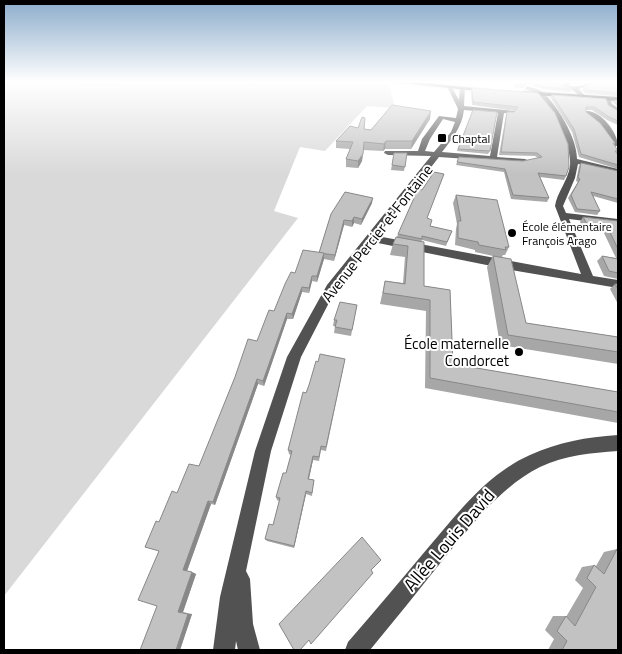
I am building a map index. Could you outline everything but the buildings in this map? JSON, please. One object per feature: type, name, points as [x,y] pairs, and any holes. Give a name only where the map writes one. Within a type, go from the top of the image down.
[{"type":"street","points":[[421,153],[426,139],[441,117],[480,113]]},
{"type":"street","points":[[493,159],[502,113]]},
{"type":"street","points":[[555,113],[568,132],[572,142],[574,161],[569,183],[560,201],[562,214],[589,279]]},
{"type":"street","points":[[589,113],[598,118],[610,130],[618,144]]},
{"type":"street","name":"Avenue Percier et Fontaine","points":[[224,650],[230,597],[240,561],[263,451],[294,357],[327,295],[438,154],[454,132],[459,114]]},
{"type":"street","points":[[610,130],[618,132]]},
{"type":"street","points":[[388,153],[438,154],[521,161],[535,160]]},
{"type":"street","points":[[574,161],[618,172]]},
{"type":"street","points":[[562,214],[618,222]]},
{"type":"street","points":[[370,238],[510,266],[618,284]]},
{"type":"street","name":"Allée Louis David","points":[[356,650],[475,507],[498,484],[526,465],[545,457],[578,447],[618,443]]},
{"type":"street","name":"Avenue Percier et Fontaine","points":[[240,561],[241,612],[249,650]]},
{"type":"shaded area","points":[[4,113],[361,113],[325,151],[300,147],[274,211],[298,218],[4,596]]},
{"type":"place","name":"Chaptal","points":[[442,138]]},
{"type":"place","name":"École élémentaire François Arago","points":[[512,233]]},
{"type":"place","name":"École maternelle Condorcet","points":[[519,352]]}]
